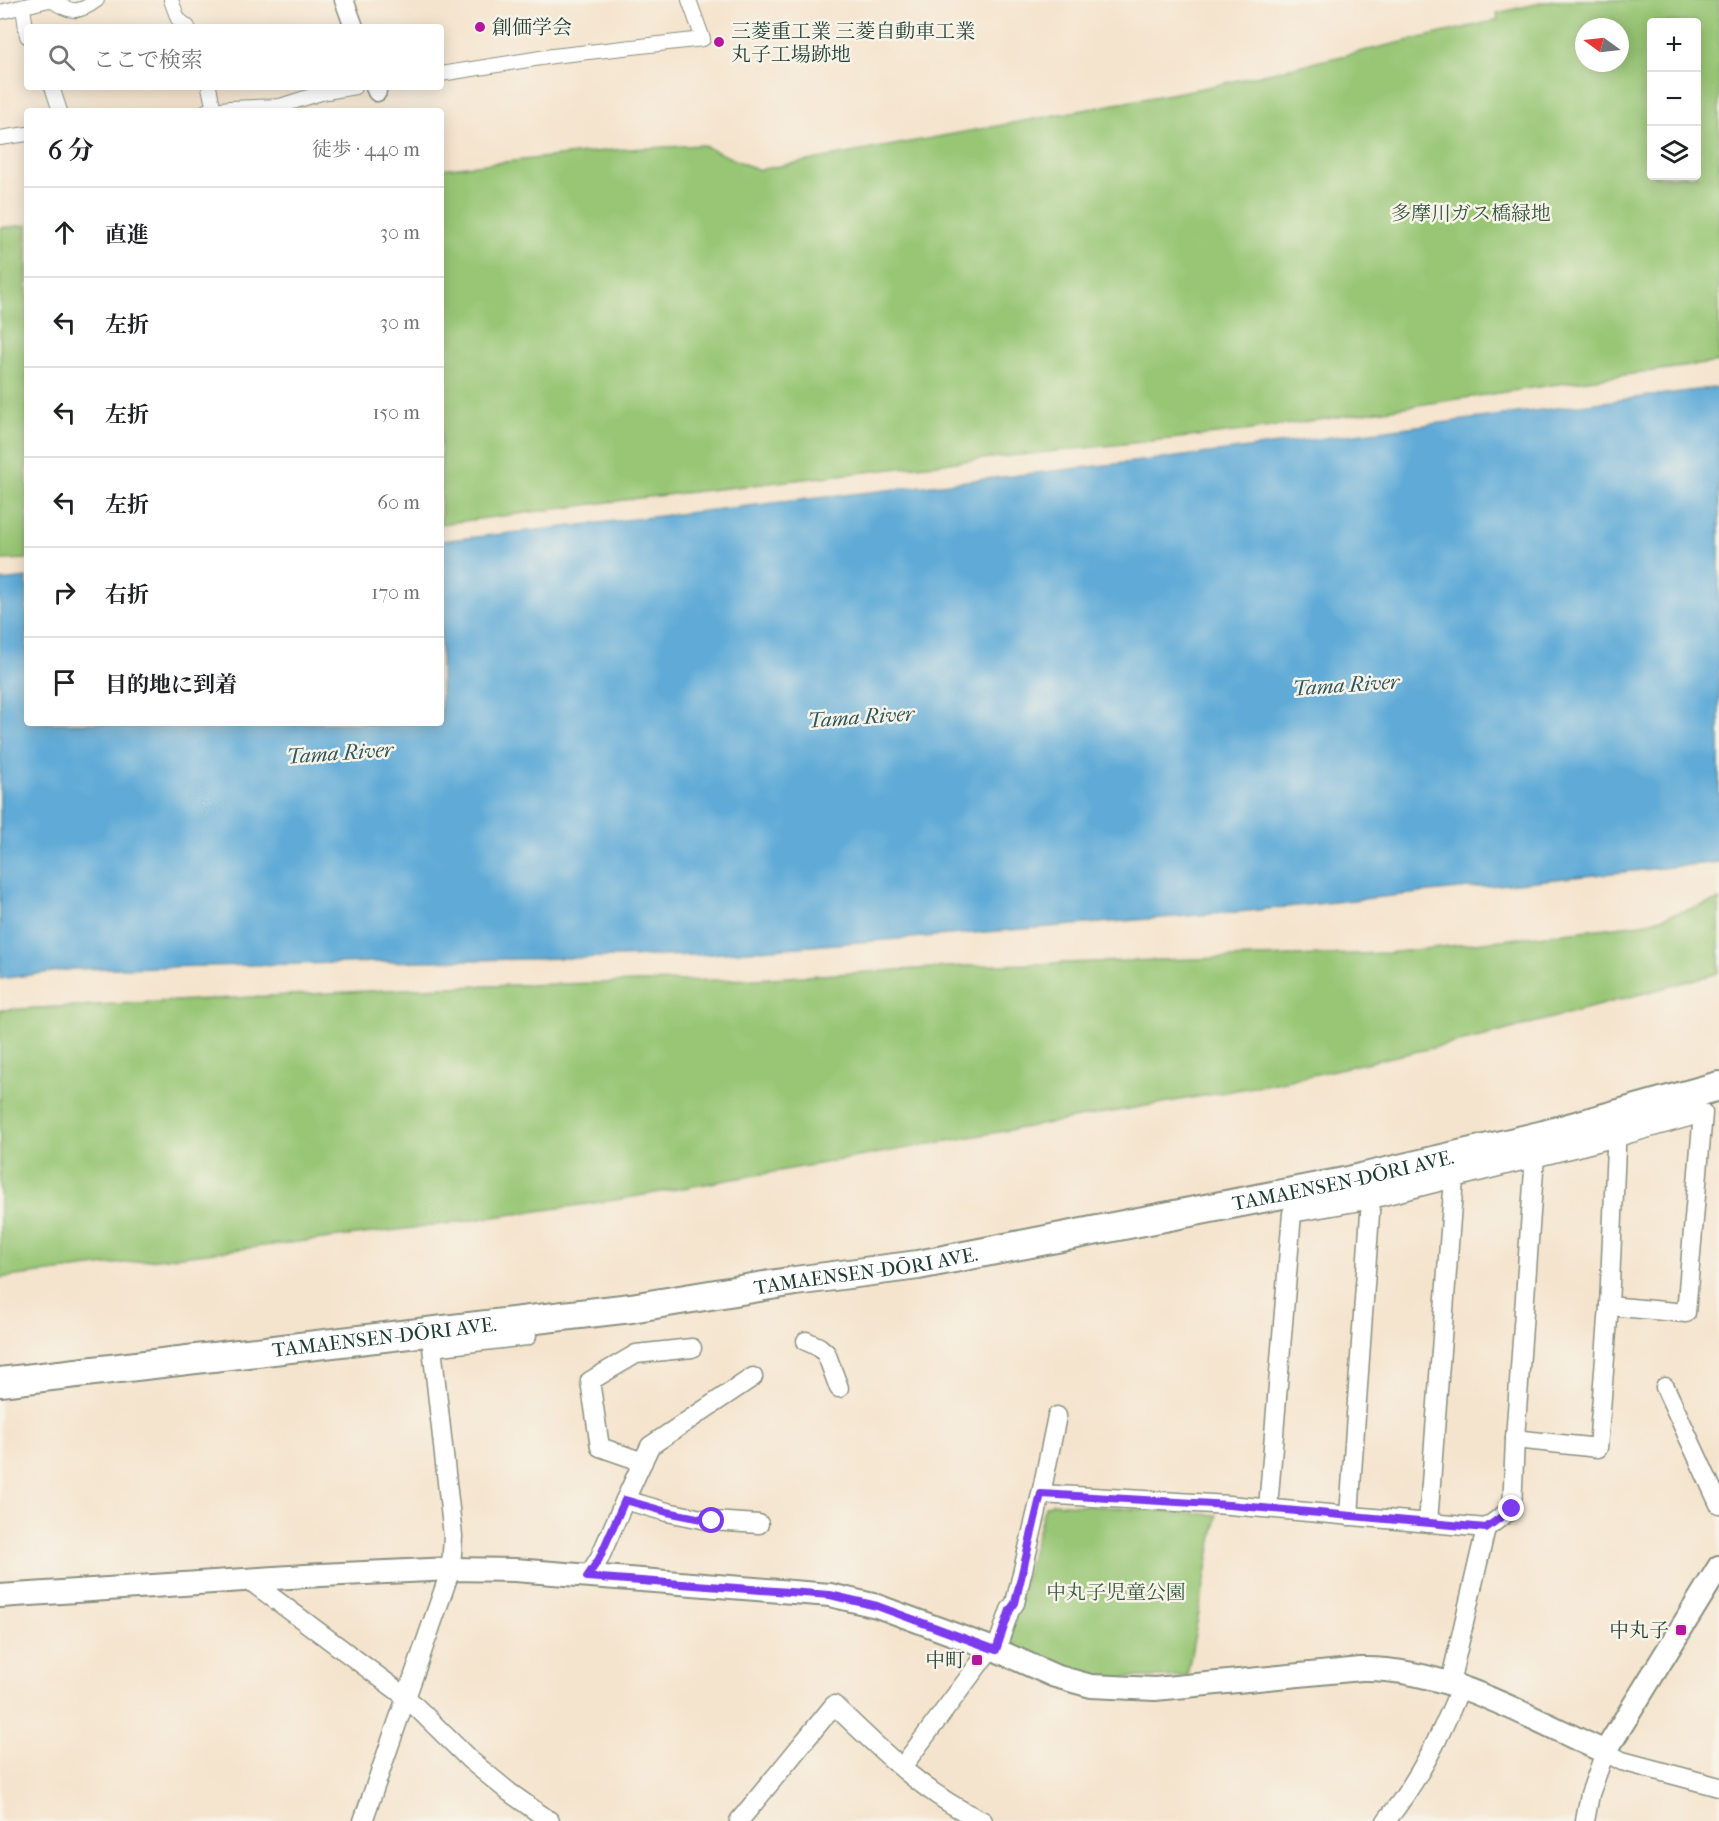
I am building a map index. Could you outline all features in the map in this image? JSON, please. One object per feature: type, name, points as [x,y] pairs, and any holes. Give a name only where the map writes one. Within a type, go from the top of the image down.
[{"type":"main road","name":"TAMAENSEN-DŌRI AVE.","points":[[0,1382],[620,1309],[918,1264],[1344,1182],[1533,1138],[1617,1126],[1719,1086]]},
{"type":"street","points":[[0,12],[50,0],[73,11],[85,9],[96,0]]},
{"type":"street","points":[[171,0],[178,19],[184,24]]},
{"type":"street","points":[[345,0],[353,24]]},
{"type":"street","points":[[444,74],[553,56],[704,39],[689,0]]},
{"type":"street","points":[[23,7],[25,24]]},
{"type":"street","points":[[53,90],[59,108]]},
{"type":"street","points":[[209,90],[210,108]]},
{"type":"street","points":[[245,108],[280,106],[338,90]]},
{"type":"street","points":[[0,138],[24,134]]},
{"type":"street","points":[[1268,1508],[1292,1213],[1371,1199],[1454,1178],[1535,1156],[1617,1126],[1711,1110],[1686,1314],[1610,1306]]},
{"type":"street","points":[[1515,1439],[1598,1448],[1610,1306],[1617,1126]]},
{"type":"street","points":[[1041,1494],[1268,1508],[1486,1528],[1512,1509],[1535,1156]]},
{"type":"street","points":[[1428,1523],[1454,1178]]},
{"type":"street","points":[[1348,1515],[1371,1199]]},
{"type":"street","points":[[363,1821],[451,1569],[453,1536],[432,1347],[527,1336]]},
{"type":"street","points":[[806,1341],[826,1353],[839,1388]]},
{"type":"street","points":[[643,1462],[600,1447],[590,1381],[636,1354],[692,1348]]},
{"type":"street","points":[[587,1577],[599,1559],[650,1446],[753,1377]]},
{"type":"street","points":[[1665,1387],[1719,1504]]},
{"type":"street","points":[[902,1767],[994,1649],[1015,1603],[1057,1416]]},
{"type":"street","points":[[625,1500],[667,1512],[712,1521],[759,1524]]},
{"type":"street","points":[[1386,1821],[1407,1795],[1446,1723],[1456,1685],[1486,1528]]},
{"type":"street","points":[[1585,1821],[1590,1794],[1605,1752],[1719,1567]]},
{"type":"street","points":[[0,1596],[451,1569],[515,1570],[841,1597],[877,1606],[994,1649],[1055,1676],[1091,1686],[1155,1689],[1388,1668],[1456,1685],[1622,1761],[1719,1787]]},
{"type":"street","points":[[249,1580],[406,1696],[470,1760],[550,1821]]},
{"type":"street","points":[[739,1821],[834,1705],[902,1767],[960,1811],[983,1821]]},
{"type":"green space","name":"多摩川ガス橋緑地","points":[[1554,0],[1719,0],[1719,362],[1244,431],[639,498],[444,524],[444,169],[612,150],[702,145],[758,170],[1208,87],[1498,20],[1497,13]]},
{"type":"green space","points":[[24,225],[24,559],[0,560],[0,228]]},
{"type":"green space","points":[[1719,900],[1719,973],[1485,1036],[1281,1082],[615,1200],[430,1226],[0,1278],[0,1010],[445,987],[756,979],[964,966],[1388,953],[1642,924]]},
{"type":"green space","name":"中丸子児童公園","points":[[1052,1503],[1217,1515],[1187,1676],[1113,1677],[1076,1672],[1040,1662],[1006,1645],[1045,1506]]},
{"type":"water","name":"Tama River","points":[[1719,387],[1719,862],[1248,911],[698,955],[74,969],[0,979],[0,581],[24,578],[24,726],[444,726],[444,541],[1194,455]]},
{"type":"place","name":"創価学会","points":[[480,27]]},
{"type":"place","name":"三菱重工業 三菱自動車工業 丸子工場跡地","points":[[719,42]]},
{"type":"place","name":"中丸子","points":[[1681,1630]]},
{"type":"place","name":"中町","points":[[977,1660]]},
{"type":"route","points":[[712,1521],[667,1512],[625,1500],[599,1559],[587,1577],[830,1595],[877,1606],[996,1650],[1010,1610],[1015,1603],[1041,1494],[1229,1505],[1486,1528],[1512,1509]]}]
